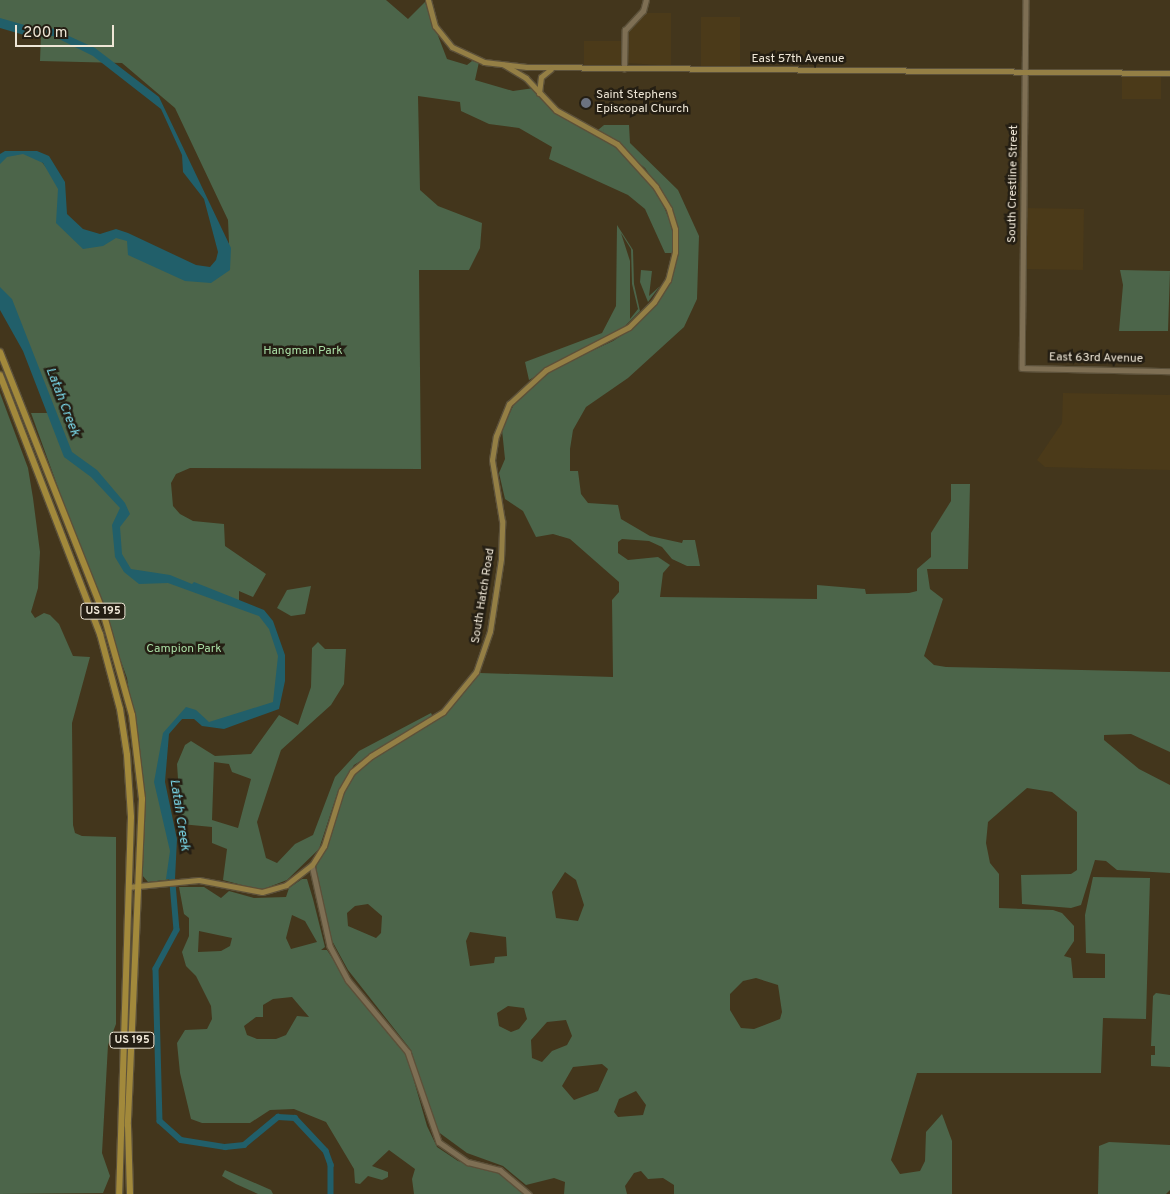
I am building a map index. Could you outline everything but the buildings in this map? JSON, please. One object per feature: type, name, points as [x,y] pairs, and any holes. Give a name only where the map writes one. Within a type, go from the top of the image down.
[{"type":"highway","name":"US 195","points":[[0,352],[69,522],[124,679],[142,799],[128,1126],[130,1194]]},
{"type":"highway","name":"US 195","points":[[0,375],[110,665],[127,755],[131,817],[119,1194]]},
{"type":"main road","name":"East 57th Avenue","points":[[428,0],[438,30],[462,53],[504,64],[551,69],[1170,73]]},
{"type":"main road","name":"South Hatch Road","points":[[128,887],[183,881],[270,892],[312,865],[324,846],[341,791],[352,772],[371,756],[453,704],[476,672],[488,642],[501,559],[502,521],[492,460],[496,436],[509,404],[546,370],[629,327],[660,294],[673,263],[676,240],[672,218],[656,187],[617,144],[556,110],[526,78],[504,64]]},
{"type":"main road","points":[[539,93],[541,77],[551,69]]},
{"type":"street","points":[[624,69],[625,30],[643,11],[646,0]]},
{"type":"street","name":"South Crestline Street","points":[[1022,368],[1026,0]]},
{"type":"street","name":"East 63rd Avenue","points":[[1022,368],[1170,371]]},
{"type":"street","points":[[312,865],[330,946],[348,980],[408,1052],[439,1142],[468,1162],[500,1170],[529,1194]]},
{"type":"shaded area","points":[[646,13],[671,13],[671,66],[628,63],[628,31]]},
{"type":"shaded area","points":[[701,17],[740,17],[740,66],[701,66]]},
{"type":"shaded area","points":[[584,41],[621,41],[621,66],[584,66]]},
{"type":"shaded area","points":[[1122,77],[1161,77],[1161,99],[1122,99]]},
{"type":"shaded area","points":[[1026,208],[1084,209],[1083,270],[1025,269]]},
{"type":"shaded area","points":[[1063,393],[1170,395],[1170,470],[1045,467],[1037,460],[1062,423]]},
{"type":"green space","name":"Hangman Park","points":[[0,0],[386,0],[408,19],[425,2],[447,59],[467,65],[472,61],[479,62],[475,80],[513,91],[534,88],[559,115],[618,147],[658,192],[673,229],[673,253],[665,253],[645,209],[628,195],[549,159],[552,147],[519,128],[489,124],[461,111],[460,102],[418,96],[420,190],[438,206],[482,223],[480,248],[469,270],[419,270],[421,469],[190,468],[176,474],[171,483],[173,506],[180,514],[193,521],[224,524],[225,546],[266,574],[253,597],[239,591],[239,602],[261,613],[271,626],[282,656],[276,704],[209,725],[188,713],[167,733],[160,758],[174,851],[173,879],[148,882],[142,875],[145,799],[127,678],[31,413],[52,413],[0,298],[0,159],[20,151],[35,154],[62,186],[60,205],[79,237],[115,233],[210,276],[229,243],[228,220],[175,108],[122,63],[40,61],[41,33],[0,23]]},
{"type":"green space","points":[[604,125],[629,125],[630,143],[678,190],[699,236],[697,299],[684,327],[628,378],[586,407],[573,430],[570,449],[570,471],[578,471],[581,494],[588,503],[618,505],[621,519],[650,536],[682,543],[683,540],[695,540],[700,566],[687,566],[672,559],[662,547],[649,541],[622,539],[618,542],[618,553],[628,560],[658,557],[670,565],[663,573],[660,597],[817,599],[817,585],[865,589],[866,594],[909,593],[917,591],[917,569],[931,557],[931,533],[951,501],[951,484],[970,484],[968,569],[927,569],[930,589],[943,599],[924,656],[934,665],[946,667],[1170,672],[1170,752],[1131,734],[1104,735],[1104,740],[1139,769],[1170,785],[1170,873],[1117,870],[1106,861],[1095,860],[1081,905],[1071,908],[1022,904],[1021,875],[1071,874],[1077,870],[1077,812],[1052,792],[1027,788],[988,822],[986,843],[990,863],[999,874],[999,908],[1053,910],[1062,913],[1074,926],[1074,941],[1064,956],[1071,958],[1073,978],[1105,978],[1105,954],[1086,953],[1085,915],[1093,877],[1150,878],[1146,1019],[1103,1018],[1101,1073],[917,1073],[891,1160],[900,1174],[920,1171],[925,1161],[926,1132],[942,1114],[952,1141],[952,1194],[674,1194],[674,1185],[663,1178],[648,1179],[641,1171],[634,1173],[625,1186],[627,1194],[564,1194],[565,1182],[554,1178],[526,1185],[503,1166],[467,1153],[437,1131],[411,1050],[348,970],[330,937],[317,886],[316,862],[331,837],[345,787],[363,764],[445,714],[480,673],[613,677],[612,600],[619,592],[619,582],[570,539],[553,534],[536,537],[523,511],[505,499],[499,473],[505,459],[502,430],[514,404],[542,374],[613,341],[637,325],[673,275],[679,231],[673,210],[645,168],[598,130]],"holes":[[[565,872],[576,880],[584,905],[578,921],[556,918],[552,892]],[[368,904],[382,916],[381,933],[376,938],[348,926],[347,913],[355,906]],[[470,932],[506,937],[507,956],[495,957],[494,963],[470,966],[466,941]],[[756,978],[778,985],[782,1012],[780,1019],[754,1029],[741,1028],[730,1010],[730,994],[743,981]],[[508,1006],[524,1008],[527,1019],[519,1029],[511,1032],[499,1026],[497,1013]],[[566,1020],[572,1036],[567,1045],[552,1051],[542,1062],[532,1058],[531,1040],[547,1022]],[[602,1064],[608,1069],[598,1091],[574,1100],[562,1086],[573,1067]],[[636,1091],[646,1105],[643,1115],[618,1117],[614,1112],[619,1099]]]},
{"type":"green space","points":[[617,225],[633,250],[634,284],[640,311],[624,327],[529,380],[525,362],[602,333],[616,306]],"holes":[[[621,233],[631,249],[632,284],[638,309],[630,319],[630,261]]]},
{"type":"green space","points":[[641,270],[652,271],[649,296],[660,286],[648,302],[640,282]]},
{"type":"green space","points":[[1120,270],[1170,271],[1168,331],[1119,331],[1123,285]]},
{"type":"green space","points":[[0,393],[28,468],[33,498],[40,552],[38,588],[31,612],[35,618],[44,613],[50,615],[59,624],[73,656],[90,657],[72,723],[73,825],[75,833],[82,836],[116,837],[116,1024],[108,1045],[102,1153],[110,1176],[103,1193],[0,1194]]},
{"type":"green space","points":[[311,586],[305,614],[291,616],[277,608],[287,590]]},
{"type":"green space","points":[[318,642],[325,649],[346,649],[344,684],[331,705],[281,750],[257,822],[266,858],[277,863],[295,844],[313,835],[335,777],[359,751],[431,713],[433,717],[354,765],[338,791],[319,849],[287,880],[261,890],[223,880],[227,849],[212,843],[212,827],[181,824],[177,764],[185,745],[191,741],[215,756],[251,754],[279,715],[298,725],[311,687],[312,648]],"holes":[[[214,762],[229,764],[232,772],[251,779],[238,828],[212,820]]]},
{"type":"green space","points":[[302,879],[307,879],[325,947],[321,950],[327,950],[351,987],[406,1053],[427,1126],[437,1147],[458,1161],[499,1172],[526,1194],[414,1194],[412,1179],[415,1169],[389,1150],[372,1166],[388,1172],[388,1177],[382,1180],[368,1176],[360,1184],[355,1183],[354,1169],[326,1122],[294,1109],[270,1110],[250,1123],[202,1123],[191,1119],[180,1073],[177,1043],[185,1030],[207,1029],[212,1019],[211,1006],[196,976],[186,966],[182,952],[189,936],[189,918],[184,914],[179,887],[204,887],[221,898],[229,891],[254,898],[286,897],[289,888]],"holes":[[[292,915],[305,921],[317,942],[291,949],[286,938]],[[199,931],[232,938],[230,946],[221,951],[198,952]],[[292,997],[309,1017],[297,1016],[286,1035],[276,1039],[257,1039],[247,1035],[244,1026],[256,1017],[263,1017],[263,1005],[273,999]]]},
{"type":"green space","points":[[1156,993],[1170,995],[1170,1067],[1151,1066],[1151,1055],[1155,1055],[1155,1046],[1151,1046],[1153,996]]},
{"type":"green space","points":[[1109,1142],[1170,1145],[1170,1190],[1166,1194],[1098,1194],[1099,1146]]},
{"type":"green space","points":[[225,1170],[271,1190],[273,1194],[258,1194],[236,1184],[222,1176]]},
{"type":"water","points":[[0,18],[35,28],[47,26],[95,48],[159,97],[231,248],[230,270],[211,283],[185,281],[128,255],[127,241],[116,238],[103,246],[83,249],[56,223],[58,189],[43,163],[23,154],[7,157],[0,164],[0,154],[5,151],[37,151],[49,156],[65,182],[67,214],[83,229],[100,234],[116,229],[196,265],[210,267],[216,260],[218,252],[204,199],[183,172],[182,155],[161,109],[93,56],[53,36],[31,37],[0,28]]},
{"type":"water","points":[[0,287],[12,299],[72,452],[97,470],[125,503],[130,514],[120,527],[122,554],[131,569],[170,575],[192,584],[194,582],[264,610],[273,621],[285,655],[285,681],[279,709],[224,729],[202,726],[194,719],[182,719],[169,734],[165,782],[177,839],[175,879],[166,879],[170,851],[154,782],[163,733],[186,707],[196,710],[209,722],[273,702],[278,656],[269,629],[259,616],[168,583],[139,584],[124,572],[115,557],[112,525],[120,508],[91,477],[64,457],[23,351],[0,310]]},
{"type":"waterway","name":"Latah Creek","points":[[172,872],[177,930],[156,969],[160,1121],[181,1140],[225,1147],[244,1145],[278,1117],[295,1118],[326,1151],[331,1165],[331,1194]]},
{"type":"place","name":"Saint Stephens Episcopal Church","points":[[586,103]]},
{"type":"park label","name":"Campion Park","points":[[184,650]]}]
